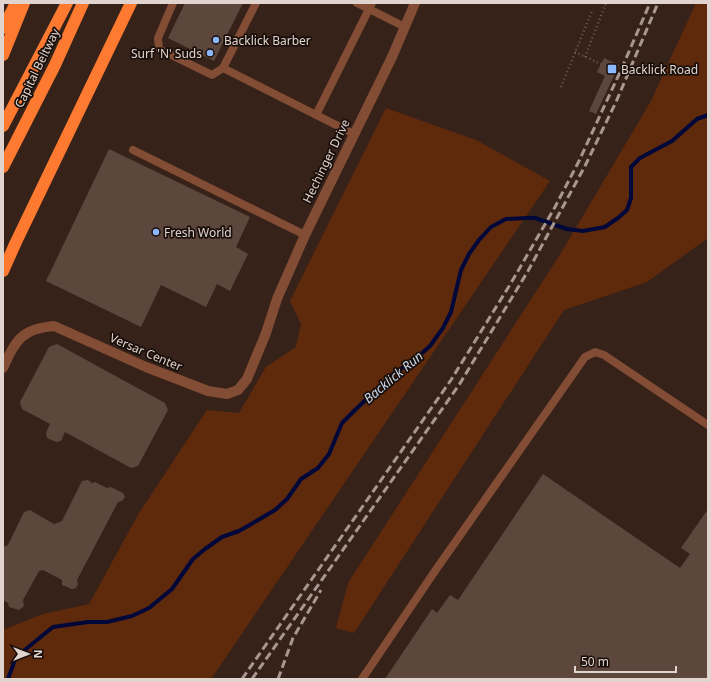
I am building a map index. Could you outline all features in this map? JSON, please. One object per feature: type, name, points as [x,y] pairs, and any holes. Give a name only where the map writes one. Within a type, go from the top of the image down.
[{"type":"highway","points":[[3,28],[16,3]]},
{"type":"highway","points":[[3,55],[24,3]]},
{"type":"highway","points":[[3,126],[67,3]]},
{"type":"highway","name":"Capital Beltway","points":[[3,167],[55,65],[83,3]]},
{"type":"highway","points":[[3,271],[131,3]]},
{"type":"highway","points":[[3,264],[16,242]]},
{"type":"street","name":"Hechinger Drive","points":[[266,333],[276,299],[305,235],[392,57],[415,3]]},
{"type":"street","name":"Versar Center","points":[[3,368],[13,347],[24,334],[40,327],[54,326],[146,367],[208,390],[227,394],[238,390],[247,379],[266,333]]},
{"type":"lane","points":[[173,3],[158,38],[159,49],[212,75],[223,68],[256,3]]},
{"type":"lane","points":[[357,3],[370,6],[405,26]]},
{"type":"lane","points":[[316,115],[370,6]]},
{"type":"lane","points":[[223,68],[354,134]]},
{"type":"lane","points":[[133,150],[305,235]]},
{"type":"lane","points":[[362,679],[440,564],[585,357],[595,352],[604,354],[708,425]]},
{"type":"path","points":[[585,57],[606,3]]},
{"type":"path","points":[[561,88],[592,11]]},
{"type":"path","points":[[575,52],[601,64]]},
{"type":"shaded area","points":[[696,3],[708,3],[708,238],[647,282],[564,310],[354,633],[336,628],[348,583],[561,253],[651,101]]},
{"type":"shaded area","points":[[386,108],[476,140],[550,181],[211,679],[3,679],[3,630],[43,614],[89,604],[139,513],[207,410],[239,413],[266,367],[296,347],[301,324],[290,301]]},
{"type":"building","points":[[185,3],[243,3],[214,61],[168,38]]},
{"type":"building","points":[[604,58],[619,65],[596,114],[589,111],[605,76],[597,72]]},
{"type":"building","name":"Fresh World","points":[[109,149],[250,217],[236,247],[248,254],[230,291],[217,284],[206,307],[161,285],[141,327],[46,281]]},
{"type":"building","points":[[57,344],[165,403],[168,410],[138,466],[131,468],[65,432],[61,441],[56,442],[47,438],[46,433],[50,424],[22,409],[20,402],[49,347]]},
{"type":"building","points":[[543,474],[680,568],[690,554],[681,548],[708,509],[708,679],[385,679],[432,609],[437,613],[450,595],[458,600]]},
{"type":"building","points":[[88,480],[92,483],[95,482],[107,488],[111,487],[123,493],[125,497],[122,501],[118,502],[77,580],[78,584],[76,588],[72,589],[62,585],[62,580],[43,570],[39,571],[23,600],[24,606],[19,610],[9,607],[8,603],[3,600],[3,547],[8,545],[24,512],[30,510],[54,524],[62,521],[82,481]]},
{"type":"waterway","name":"Backlick Run","points":[[8,679],[16,657],[53,627],[88,622],[107,622],[132,616],[149,608],[172,589],[193,559],[205,549],[222,537],[239,531],[275,510],[287,499],[301,479],[318,468],[329,454],[342,423],[394,373],[412,362],[430,346],[443,328],[451,312],[461,270],[469,254],[491,227],[506,219],[526,218],[535,218],[567,229],[583,231],[605,227],[627,210],[631,198],[631,167],[640,158],[672,141],[697,119],[708,115]]},
{"type":"railway","points":[[242,679],[451,380],[511,283],[555,207],[579,161],[650,3]]},
{"type":"railway","points":[[252,679],[459,385],[528,271],[585,166],[616,102],[658,3]]},
{"type":"railway","points":[[278,679],[293,638],[321,590]]},
{"type":"place","name":"Backlick Barber","points":[[216,40]]},
{"type":"place","name":"Surf 'N' Suds","points":[[210,53]]},
{"type":"place","name":"Backlick Road","points":[[612,69]]},
{"type":"place","name":"Fresh World","points":[[156,232]]}]
